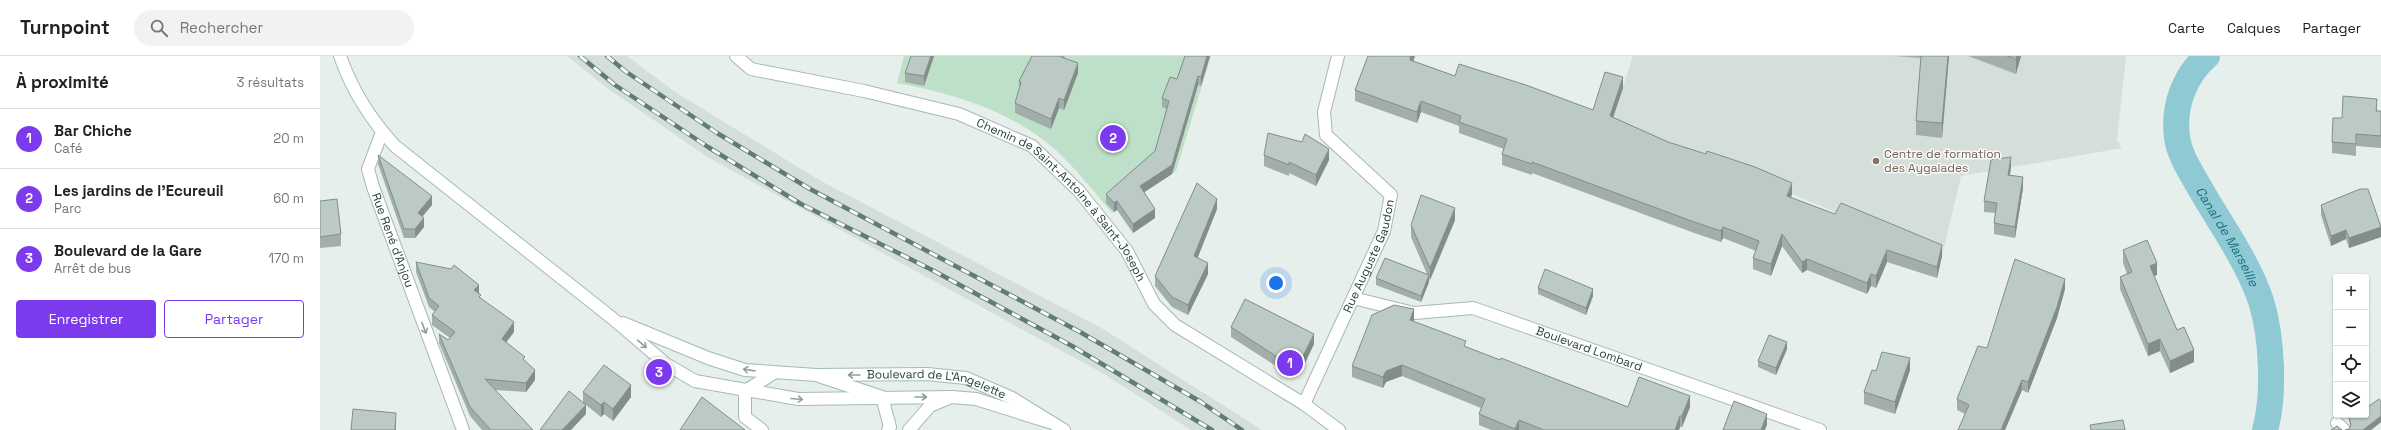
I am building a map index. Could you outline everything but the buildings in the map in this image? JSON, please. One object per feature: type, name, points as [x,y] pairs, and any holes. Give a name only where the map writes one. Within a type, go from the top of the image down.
[{"type":"street","points":[[340,56],[349,83],[382,132],[395,146],[612,318],[666,364],[695,381],[798,400],[882,397]]},
{"type":"street","name":"Chemin de Saint-Antoine à Saint-Joseph","points":[[736,56],[751,69],[864,91],[959,114],[1032,146],[1079,191],[1127,251],[1154,304],[1175,326],[1304,404],[1339,430]]},
{"type":"street","name":"Rue Auguste Gaudon","points":[[1304,404],[1384,231],[1391,195],[1326,135],[1324,112],[1338,56]]},
{"type":"street","name":"Rue René d'Anjou","points":[[382,132],[368,169],[410,292],[463,430]]},
{"type":"street","name":"Boulevard Lombard","points":[[1353,298],[1414,313],[1473,308],[1820,430]]},
{"type":"street","points":[[612,318],[708,358],[745,370],[816,375],[882,397]]},
{"type":"street","points":[[745,391],[774,373]]},
{"type":"street","name":"Boulevard de L'Angelette","points":[[816,375],[927,374],[966,378],[1012,398],[1064,430]]},
{"type":"street","points":[[745,391],[745,416],[762,430]]},
{"type":"street","name":"Boulevard de L'Angelette","points":[[888,430],[890,426],[882,397],[952,397],[976,399],[1050,422]]},
{"type":"street","name":"Boulevard de L'Angelette","points":[[909,430],[930,406],[952,397]]},
{"type":"shaded area","points":[[567,56],[627,56],[675,92],[821,181],[1103,329],[1262,430],[1191,430],[1104,374],[709,158],[607,88]]},
{"type":"shaded area","name":"Centre de formation des Aygalades","points":[[1633,56],[2126,56],[2117,140],[2122,148],[1961,176],[1942,256],[1746,175],[1610,127]]},
{"type":"green space","points":[[904,56],[1211,56],[1176,171],[1112,213],[1064,158],[1046,142],[1027,129],[1007,117],[964,100],[942,93],[897,83]]},
{"type":"waterway","name":"Canal de Marseille","points":[[2207,56],[2192,73],[2182,93],[2176,126],[2178,144],[2186,164],[2242,258],[2256,286],[2261,301],[2268,331],[2271,366],[2270,400],[2265,430]]},
{"type":"railway","points":[[580,56],[615,85],[708,147],[801,204],[934,271],[1072,346],[1212,430]]},
{"type":"railway","points":[[607,56],[625,71],[717,133],[810,189],[1080,332],[1201,402],[1242,430]]},
{"type":"place","name":"Les jardins de l'Ecureuil","points":[[1113,138]]},
{"type":"place","name":"Centre de formation des Aygalades","points":[[1876,161]]},
{"type":"place","name":"Bar Chiche","points":[[1290,363]]},
{"type":"place","name":"Boulevard de la Gare","points":[[659,372]]}]
